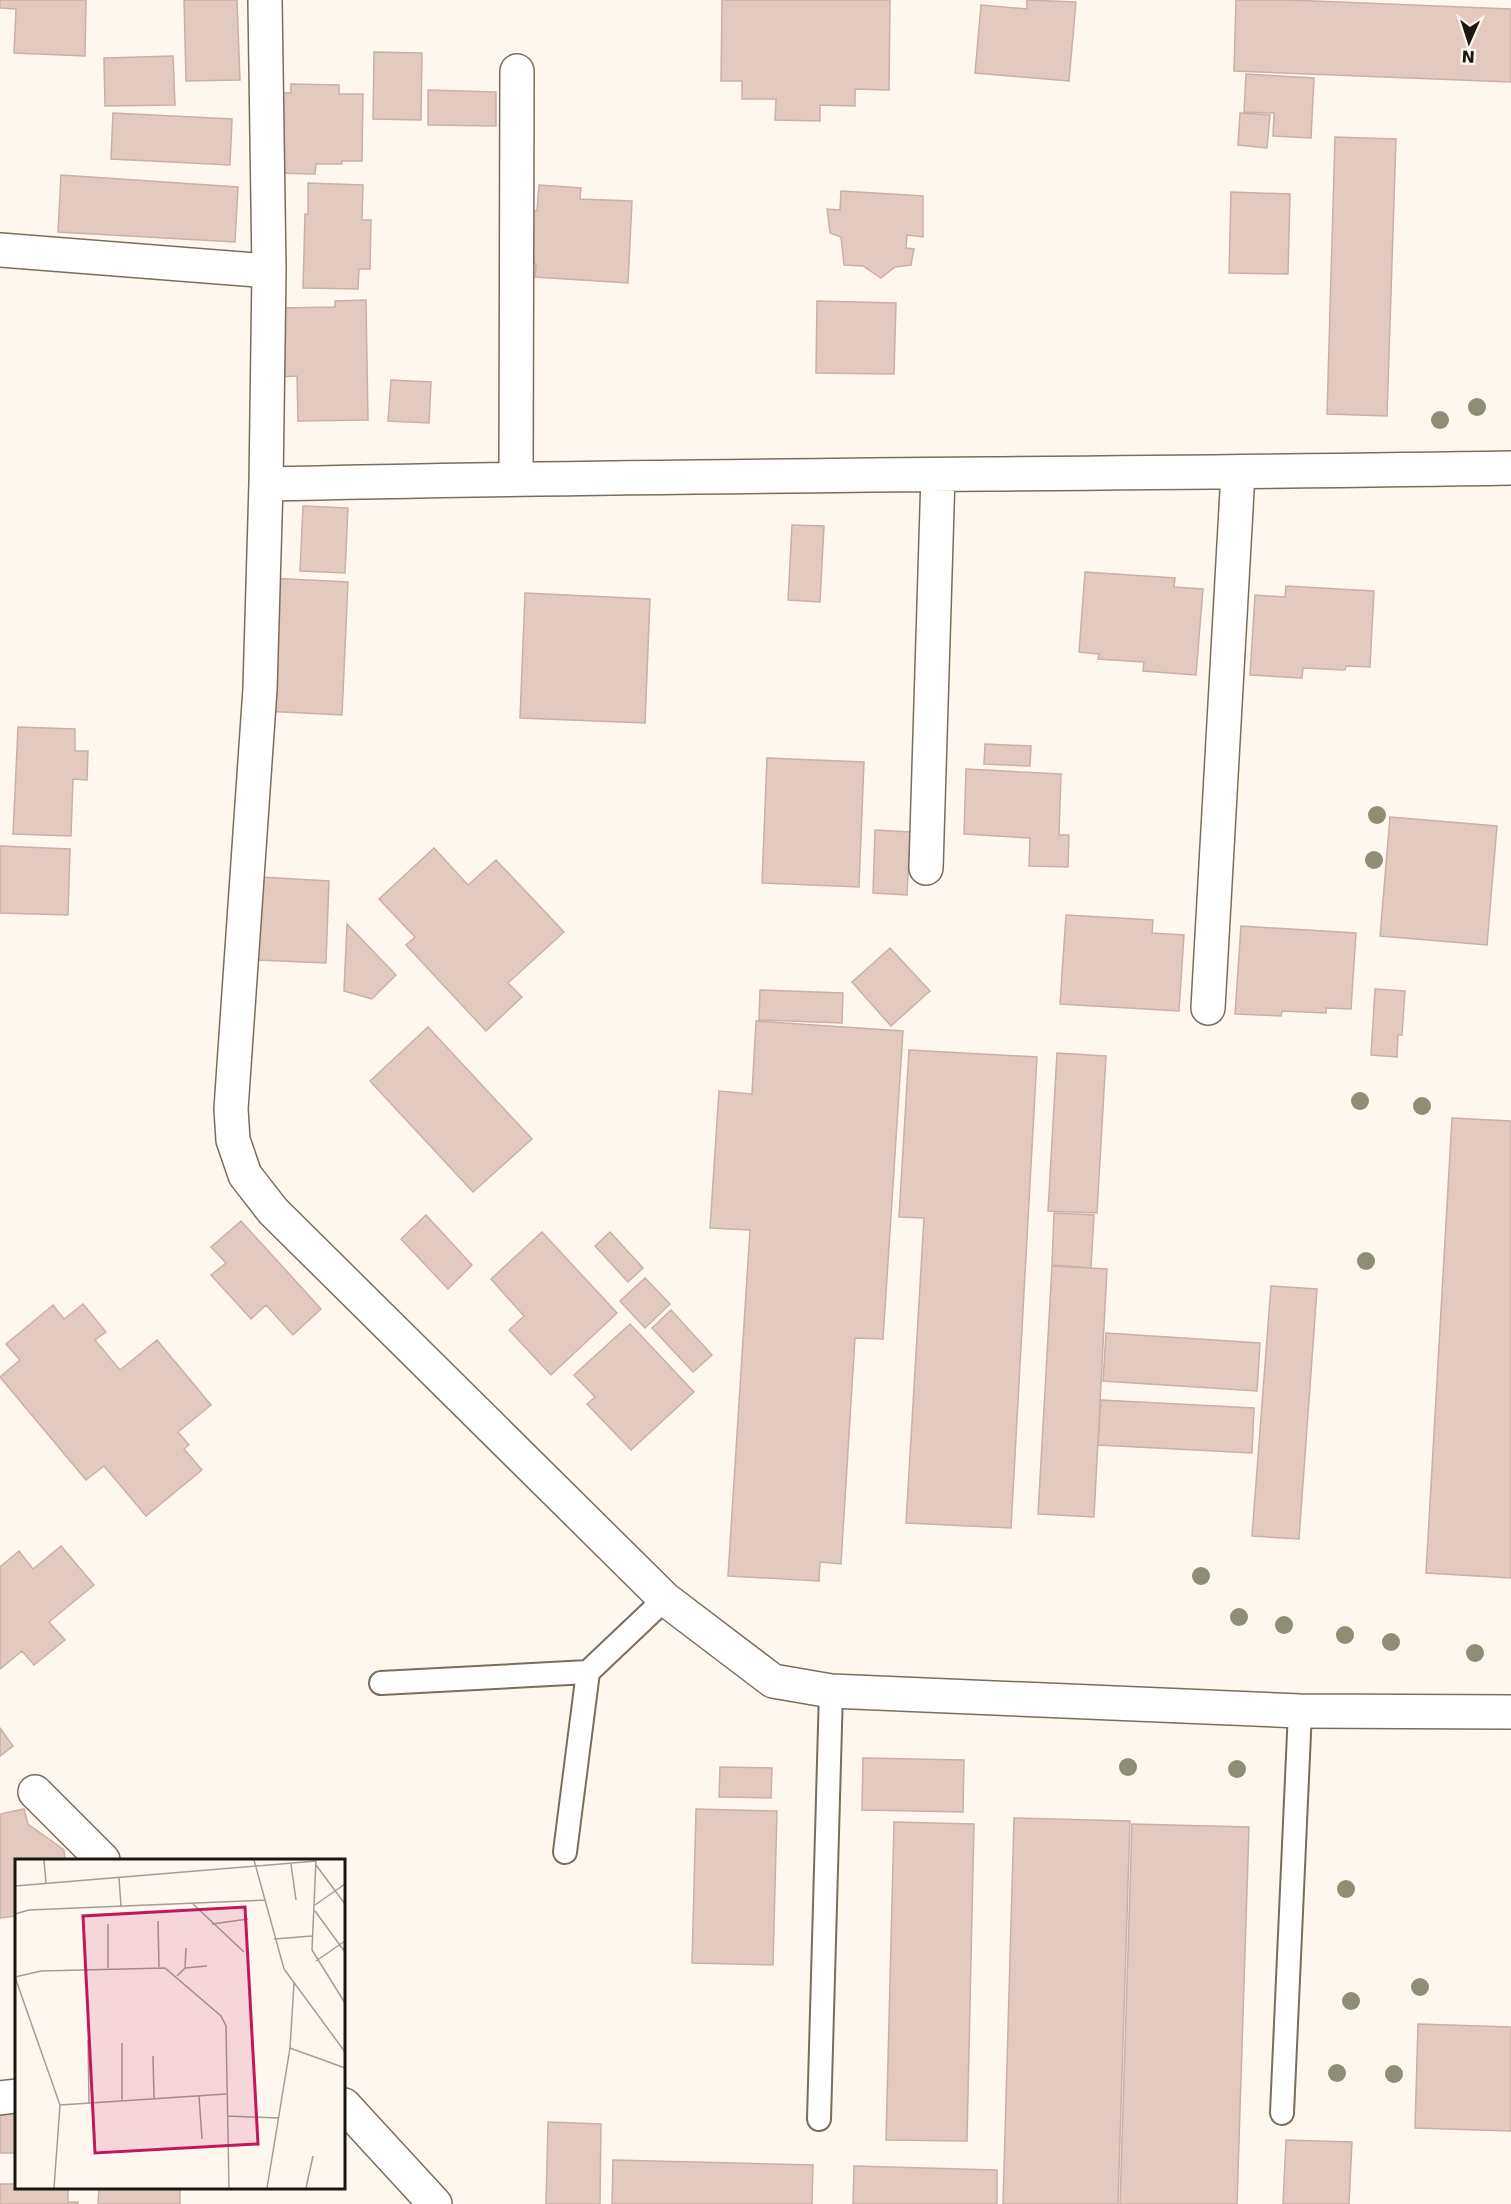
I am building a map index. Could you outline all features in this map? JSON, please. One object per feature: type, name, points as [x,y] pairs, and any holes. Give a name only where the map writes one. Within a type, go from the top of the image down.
[{"type":"street","points":[[265,0],[269,271],[260,689],[231,1109],[233,1140],[245,1175],[273,1211],[665,1599],[773,1681],[831,1691],[1300,1711],[1511,1712]]},
{"type":"street","points":[[516,478],[517,71]]},
{"type":"street","points":[[0,250],[269,271]]},
{"type":"street","points":[[266,484],[516,478],[1238,473],[1511,468]]},
{"type":"street","points":[[1208,1008],[1238,473]]},
{"type":"street","points":[[926,868],[938,475]]},
{"type":"street","points":[[35,1792],[102,1859]]},
{"type":"street","points":[[0,2098],[15,2096]]},
{"type":"street","points":[[345,2105],[435,2204]]},
{"type":"lane","points":[[565,1852],[588,1672],[665,1599]]},
{"type":"lane","points":[[381,1683],[588,1672]]},
{"type":"lane","points":[[819,2120],[831,1691]]},
{"type":"lane","points":[[1282,2113],[1300,1711]]},
{"type":"building","points":[[0,0],[86,0],[85,56],[14,53],[16,9],[0,8]]},
{"type":"building","points":[[184,0],[237,0],[240,80],[186,81]]},
{"type":"building","points":[[722,0],[890,0],[889,90],[855,89],[855,106],[820,105],[820,121],[775,120],[776,99],[742,99],[742,81],[721,81]]},
{"type":"building","points":[[1027,0],[1076,2],[1069,81],[975,73],[981,5],[1027,9]]},
{"type":"building","points":[[1236,0],[1511,9],[1511,82],[1234,71]]},
{"type":"building","points":[[374,52],[422,53],[421,120],[373,119]]},
{"type":"building","points":[[173,56],[175,105],[105,106],[104,58]]},
{"type":"building","points":[[1246,74],[1314,78],[1311,138],[1273,136],[1274,113],[1244,112]]},
{"type":"building","points":[[291,84],[339,85],[339,94],[363,94],[362,161],[316,164],[315,174],[277,173],[279,93],[291,93]]},
{"type":"building","points":[[428,90],[496,92],[496,126],[428,125]]},
{"type":"building","points":[[113,113],[232,119],[230,165],[111,159]]},
{"type":"building","points":[[1240,113],[1270,115],[1267,148],[1238,145]]},
{"type":"building","points":[[1335,137],[1396,139],[1387,416],[1327,414]]},
{"type":"building","points":[[61,175],[238,187],[235,242],[58,232]]},
{"type":"building","points":[[308,183],[363,185],[362,220],[371,220],[370,269],[359,269],[358,289],[303,288]]},
{"type":"building","points":[[539,185],[581,188],[580,199],[632,201],[628,283],[535,277],[536,264],[524,264],[527,211],[537,211]]},
{"type":"building","points":[[841,191],[923,196],[923,237],[907,235],[906,248],[914,249],[911,265],[895,267],[881,278],[863,266],[844,265],[841,237],[830,233],[827,209],[840,210]]},
{"type":"building","points":[[1231,192],[1290,194],[1288,274],[1229,273]]},
{"type":"building","points":[[366,300],[368,420],[298,421],[297,376],[280,377],[280,308],[335,307],[335,301]]},
{"type":"building","points":[[817,301],[896,303],[894,374],[816,373]]},
{"type":"building","points":[[391,380],[431,382],[429,423],[388,421]]},
{"type":"building","points":[[303,506],[348,508],[345,573],[300,571]]},
{"type":"building","points":[[792,525],[824,526],[820,602],[788,600]]},
{"type":"building","points":[[1085,572],[1175,578],[1174,587],[1203,589],[1196,675],[1143,671],[1144,662],[1098,659],[1099,654],[1079,652]]},
{"type":"building","points":[[269,578],[348,582],[342,715],[263,711]]},
{"type":"building","points":[[1286,586],[1374,591],[1370,667],[1346,666],[1345,670],[1303,668],[1302,678],[1250,675],[1255,595],[1285,597]]},
{"type":"building","points":[[525,593],[650,599],[645,723],[520,718]]},
{"type":"building","points":[[18,727],[75,729],[75,751],[88,751],[87,780],[73,779],[71,836],[13,834]]},
{"type":"building","points":[[985,744],[1031,746],[1030,766],[984,764]]},
{"type":"building","points":[[767,758],[864,762],[859,887],[762,883]]},
{"type":"building","points":[[966,769],[1061,774],[1059,835],[1069,835],[1068,867],[1029,866],[1030,838],[964,834]]},
{"type":"building","points":[[1390,817],[1497,826],[1487,945],[1380,936]]},
{"type":"building","points":[[875,830],[910,832],[907,895],[873,893]]},
{"type":"building","points":[[0,846],[70,849],[68,915],[0,913]]},
{"type":"building","points":[[434,848],[468,885],[496,860],[564,932],[508,983],[522,997],[486,1031],[406,945],[415,937],[379,899]]},
{"type":"building","points":[[261,877],[329,881],[326,963],[257,960]]},
{"type":"building","points":[[1066,915],[1153,920],[1152,933],[1184,935],[1179,1011],[1060,1004]]},
{"type":"building","points":[[347,924],[396,975],[372,999],[344,991]]},
{"type":"building","points":[[1241,926],[1356,933],[1351,1009],[1326,1008],[1326,1013],[1282,1011],[1281,1016],[1235,1014]]},
{"type":"building","points":[[890,948],[930,991],[891,1026],[852,982]]},
{"type":"building","points":[[1375,989],[1405,991],[1402,1035],[1398,1035],[1397,1057],[1371,1055]]},
{"type":"building","points":[[760,990],[843,993],[842,1023],[759,1020]]},
{"type":"building","points":[[756,1021],[903,1031],[883,1339],[855,1338],[841,1564],[820,1562],[819,1581],[728,1576],[750,1230],[710,1228],[719,1091],[752,1094]]},
{"type":"building","points":[[428,1027],[532,1139],[473,1192],[370,1081]]},
{"type":"building","points":[[909,1050],[1037,1057],[1011,1528],[906,1523],[924,1218],[899,1217]]},
{"type":"building","points":[[1057,1053],[1106,1056],[1097,1213],[1048,1211]]},
{"type":"building","points":[[1452,1118],[1511,1121],[1511,1578],[1426,1573]]},
{"type":"building","points":[[1054,1213],[1094,1215],[1091,1268],[1052,1265]]},
{"type":"building","points":[[426,1215],[472,1265],[448,1289],[401,1239]]},
{"type":"building","points":[[241,1221],[321,1309],[293,1335],[266,1305],[251,1319],[211,1275],[226,1263],[211,1247]]},
{"type":"building","points":[[542,1232],[617,1313],[551,1375],[509,1330],[524,1316],[491,1279]]},
{"type":"building","points":[[610,1232],[643,1268],[628,1282],[595,1246]]},
{"type":"building","points":[[1052,1266],[1107,1269],[1094,1517],[1038,1514]]},
{"type":"building","points":[[645,1278],[670,1304],[645,1328],[620,1301]]},
{"type":"building","points":[[1271,1286],[1317,1289],[1299,1539],[1252,1536]]},
{"type":"building","points":[[83,1304],[106,1332],[95,1340],[120,1370],[157,1340],[211,1405],[178,1432],[189,1445],[184,1449],[202,1470],[146,1516],[104,1466],[86,1480],[0,1377],[20,1360],[6,1344],[53,1305],[64,1319]]},
{"type":"building","points":[[671,1310],[712,1355],[693,1372],[652,1328]]},
{"type":"building","points":[[630,1324],[694,1392],[631,1450],[587,1404],[595,1397],[574,1375]]},
{"type":"building","points":[[1106,1333],[1260,1343],[1257,1391],[1103,1381]]},
{"type":"building","points":[[1101,1400],[1254,1408],[1252,1453],[1098,1445]]},
{"type":"building","points":[[61,1546],[94,1585],[49,1622],[65,1640],[34,1665],[22,1651],[0,1669],[0,1567],[19,1551],[33,1569]]},
{"type":"building","points":[[0,1728],[13,1746],[0,1756]]},
{"type":"building","points":[[863,1758],[964,1760],[963,1812],[862,1810]]},
{"type":"building","points":[[720,1767],[772,1768],[771,1798],[719,1797]]},
{"type":"building","points":[[24,1809],[28,1824],[64,1850],[65,1859],[15,1859],[15,1916],[0,1918],[0,1814]]},
{"type":"building","points":[[696,1809],[777,1811],[773,1965],[692,1963]]},
{"type":"building","points":[[1014,1818],[1130,1821],[1118,2204],[1003,2204]]},
{"type":"building","points":[[894,1822],[974,1824],[967,2141],[886,2140]]},
{"type":"building","points":[[1132,1824],[1249,1827],[1237,2204],[1120,2204]]},
{"type":"building","points":[[1418,2024],[1511,2027],[1511,2131],[1415,2128]]},
{"type":"building","points":[[15,2103],[15,2153],[0,2153],[0,2104]]},
{"type":"building","points":[[548,2122],[601,2124],[600,2204],[546,2204]]},
{"type":"building","points":[[1286,2140],[1352,2142],[1349,2204],[1283,2204]]},
{"type":"building","points":[[613,2160],[813,2165],[812,2204],[612,2204]]},
{"type":"building","points":[[854,2166],[997,2170],[997,2204],[853,2204]]},
{"type":"building","points":[[0,2184],[15,2184],[15,2189],[68,2189],[68,2202],[78,2202],[78,2204],[0,2204]]},
{"type":"building","points":[[99,2189],[180,2189],[180,2204],[98,2204]]}]
